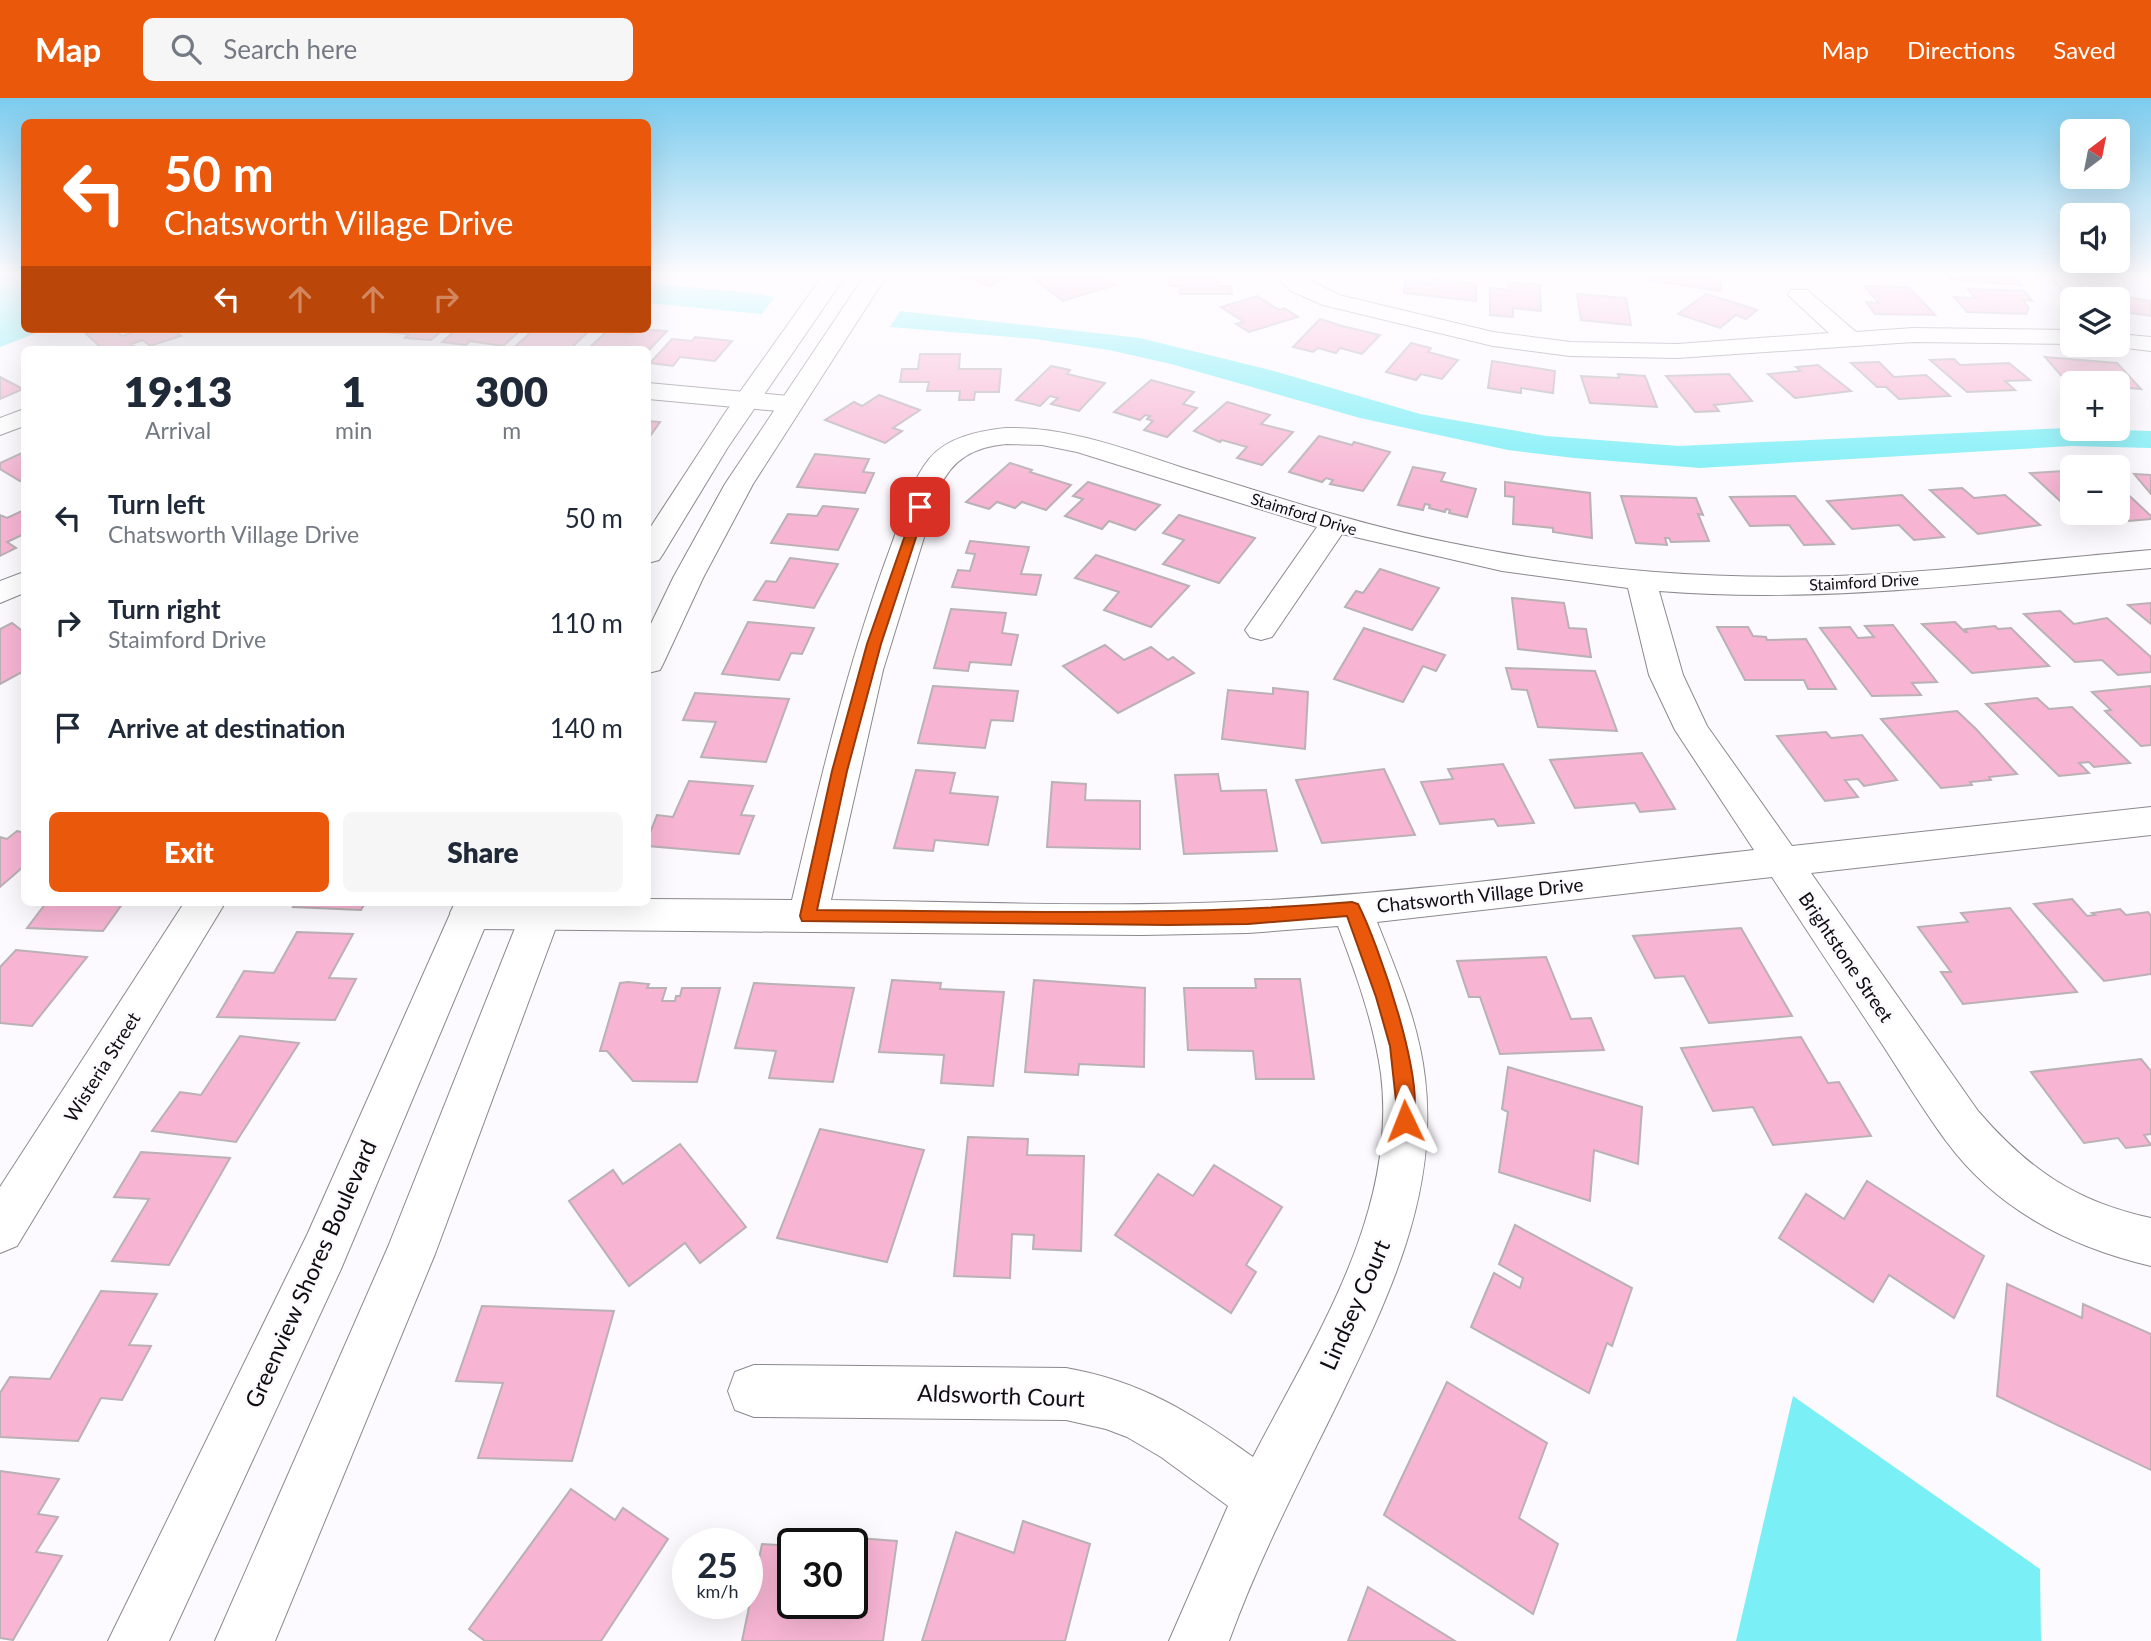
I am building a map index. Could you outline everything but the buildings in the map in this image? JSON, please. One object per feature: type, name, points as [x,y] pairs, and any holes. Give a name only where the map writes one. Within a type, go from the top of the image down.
[{"type":"street","points":[[651,549],[690,482],[783,347]]},
{"type":"street","points":[[651,656],[688,578],[739,484],[827,347]]},
{"type":"street","points":[[1555,347],[1633,352],[1716,347]]},
{"type":"street","points":[[651,391],[789,404]]},
{"type":"street","points":[[0,427],[21,417]]},
{"type":"street","name":"Staimford Drive","points":[[808,916],[840,771],[874,644],[927,488],[938,466],[968,445],[996,438],[1042,437],[1121,457],[1334,524],[1475,557],[1641,580],[1730,585],[1866,584],[2151,559]]},
{"type":"street","points":[[1261,630],[1334,524]]},
{"type":"street","name":"Brightstone Street","points":[[1641,580],[1666,675],[1692,730],[1980,1150],[2013,1180],[2062,1212],[2093,1227],[2126,1238],[2151,1242]]},
{"type":"street","points":[[0,593],[21,582]]},
{"type":"street","name":"Chatsworth Village Drive","points":[[473,908],[808,916],[1168,919],[1248,917],[1352,909],[2151,821]]},
{"type":"street","name":"Wisteria Street","points":[[0,1230],[203,906]]},
{"type":"street","name":"Greenview Shores Boulevard","points":[[138,1641],[324,1252],[473,908]]},
{"type":"street","points":[[244,1641],[410,1254],[543,908]]},
{"type":"street","name":"Lindsey Court","points":[[1199,1641],[1262,1497],[1371,1280],[1393,1220],[1404,1160],[1405,1101],[1399,1046],[1352,909]]},
{"type":"street","name":"Aldsworth Court","points":[[754,1391],[1066,1394],[1099,1399],[1130,1410],[1161,1427],[1262,1497]]},
{"type":"water","points":[[1089,347],[1177,347],[1274,371],[1420,414],[1546,436],[1679,446],[2060,428],[2060,441],[2130,441],[2130,430],[2151,431],[2151,448],[2071,446],[1700,468],[1574,458],[1508,450],[1360,418],[1171,364]]},
{"type":"water","points":[[1793,1396],[2040,1569],[2041,1641],[1736,1641]]},
{"type":"route","points":[[920,507],[874,644],[840,771],[808,916],[1168,919],[1248,917],[1352,909],[1399,1046],[1405,1121]]}]
